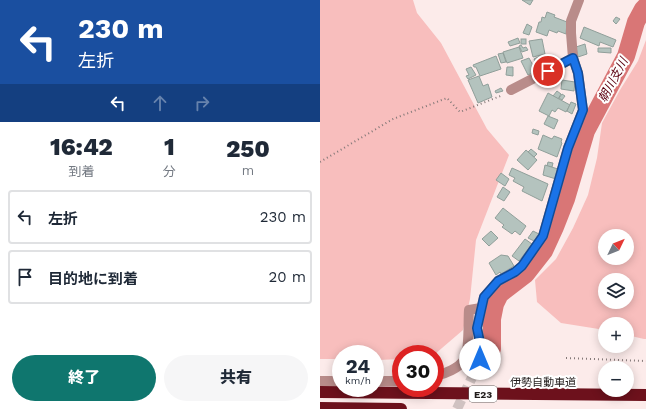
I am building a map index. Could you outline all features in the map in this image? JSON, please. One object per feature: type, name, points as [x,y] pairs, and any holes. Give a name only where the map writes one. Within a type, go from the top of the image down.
[{"type":"highway","name":"伊勢自動車道","points":[[320,392],[646,395]]},
{"type":"highway","points":[[320,408],[401,409]]},
{"type":"street","points":[[477,367],[482,352],[477,328],[484,297],[498,281],[515,272],[522,266],[543,236],[568,148],[583,110],[578,73],[573,58],[570,33],[571,21],[579,0]]},
{"type":"street","points":[[511,90],[573,58]]},
{"type":"street","points":[[444,373],[451,370],[464,360],[467,346],[469,310],[481,308]]},
{"type":"street","points":[[320,380],[332,381]]},
{"type":"path","points":[[320,162],[393,119],[447,98],[460,112],[507,94],[511,90]]},
{"type":"path","points":[[566,358],[646,361]]},
{"type":"shaded area","points":[[320,0],[413,0],[417,13],[441,43],[487,129],[509,155],[476,240],[470,299],[463,330],[444,346],[444,345],[392,345],[392,359],[384,360],[384,345],[332,345],[332,359],[320,359]]},
{"type":"shaded area","points":[[646,40],[646,339],[634,337],[634,317],[598,317],[598,329],[561,323],[537,302],[535,280],[556,259],[573,228],[588,195],[597,158],[602,123],[638,61]]},
{"type":"building","points":[[522,0],[533,0],[530,5]]},
{"type":"building","points":[[547,12],[555,15],[554,17],[567,22],[566,34],[549,30],[547,36],[536,32],[539,22],[541,22],[542,17],[545,18]]},
{"type":"building","points":[[616,17],[620,19],[616,24],[613,21]]},
{"type":"building","points":[[527,24],[532,27],[529,35],[523,33]]},
{"type":"building","points":[[584,27],[616,40],[613,47],[600,42],[599,46],[580,38]]},
{"type":"building","points":[[518,38],[520,43],[510,46],[508,42]]},
{"type":"building","points":[[521,39],[526,39],[526,44],[521,44]]},
{"type":"building","points":[[542,39],[545,54],[533,57],[529,41]]},
{"type":"building","points":[[585,44],[587,54],[578,57],[576,47]]},
{"type":"building","points":[[521,45],[523,48],[526,47],[528,50],[522,52],[519,46]]},
{"type":"building","points":[[519,47],[523,58],[507,63],[503,52]]},
{"type":"building","points":[[598,48],[611,48],[611,53],[598,52]]},
{"type":"building","points":[[503,53],[506,62],[501,63],[498,54]]},
{"type":"building","points":[[542,55],[547,65],[539,69],[534,59]]},
{"type":"building","points":[[496,56],[501,69],[480,76],[476,67],[473,65]]},
{"type":"building","points":[[529,58],[536,71],[528,75],[521,61]]},
{"type":"building","points":[[471,67],[476,75],[468,79],[466,76],[469,75],[466,69]]},
{"type":"building","points":[[507,67],[513,67],[513,76],[506,75]]},
{"type":"building","points":[[479,76],[483,86],[488,84],[492,97],[478,103],[468,80]]},
{"type":"building","points":[[562,80],[575,82],[574,91],[561,89]]},
{"type":"building","points":[[501,88],[503,91],[496,93],[495,91]]},
{"type":"building","points":[[557,91],[561,94],[558,99],[553,96]]},
{"type":"building","points":[[548,93],[570,105],[566,112],[558,108],[555,112],[552,110],[549,116],[539,111]]},
{"type":"building","points":[[562,94],[565,96],[562,100],[559,98]]},
{"type":"building","points":[[571,102],[576,104],[572,114],[567,111]]},
{"type":"building","points":[[548,116],[558,120],[554,129],[544,124]]},
{"type":"building","points":[[533,129],[539,131],[538,135],[532,133]]},
{"type":"building","points":[[543,135],[552,139],[554,136],[562,139],[557,157],[538,149]]},
{"type":"building","points":[[531,149],[537,154],[534,157],[528,152]]},
{"type":"building","points":[[526,150],[537,160],[528,170],[517,160]]},
{"type":"building","points":[[548,162],[553,163],[552,167],[547,166]]},
{"type":"building","points":[[545,165],[558,169],[556,179],[543,175]]},
{"type":"building","points":[[512,168],[548,184],[542,201],[522,191],[524,187],[513,181],[515,178],[509,175]]},
{"type":"building","points":[[501,173],[509,179],[505,186],[496,180]]},
{"type":"building","points":[[503,187],[510,192],[504,201],[497,197]]},
{"type":"building","points":[[503,208],[526,226],[520,235],[515,231],[512,234],[502,227],[504,225],[495,218]]},
{"type":"building","points":[[491,231],[498,238],[489,246],[482,239]]},
{"type":"building","points":[[533,231],[539,234],[534,241],[528,238]]},
{"type":"building","points":[[525,239],[532,244],[519,261],[512,256]]},
{"type":"building","points":[[501,255],[508,256],[514,266],[501,274],[500,272],[496,275],[489,263]]},
{"type":"waterway","name":"朝川支川","points":[[482,365],[492,349],[492,319],[495,304],[500,294],[526,274],[544,251],[566,199],[586,131],[626,56],[636,22],[646,6]]},
{"type":"tunnel","points":[[457,409],[477,367]]},
{"type":"route","points":[[480,359],[482,352],[477,328],[484,297],[498,281],[515,272],[522,266],[543,236],[568,148],[583,110],[578,73],[573,58],[548,71]]}]
